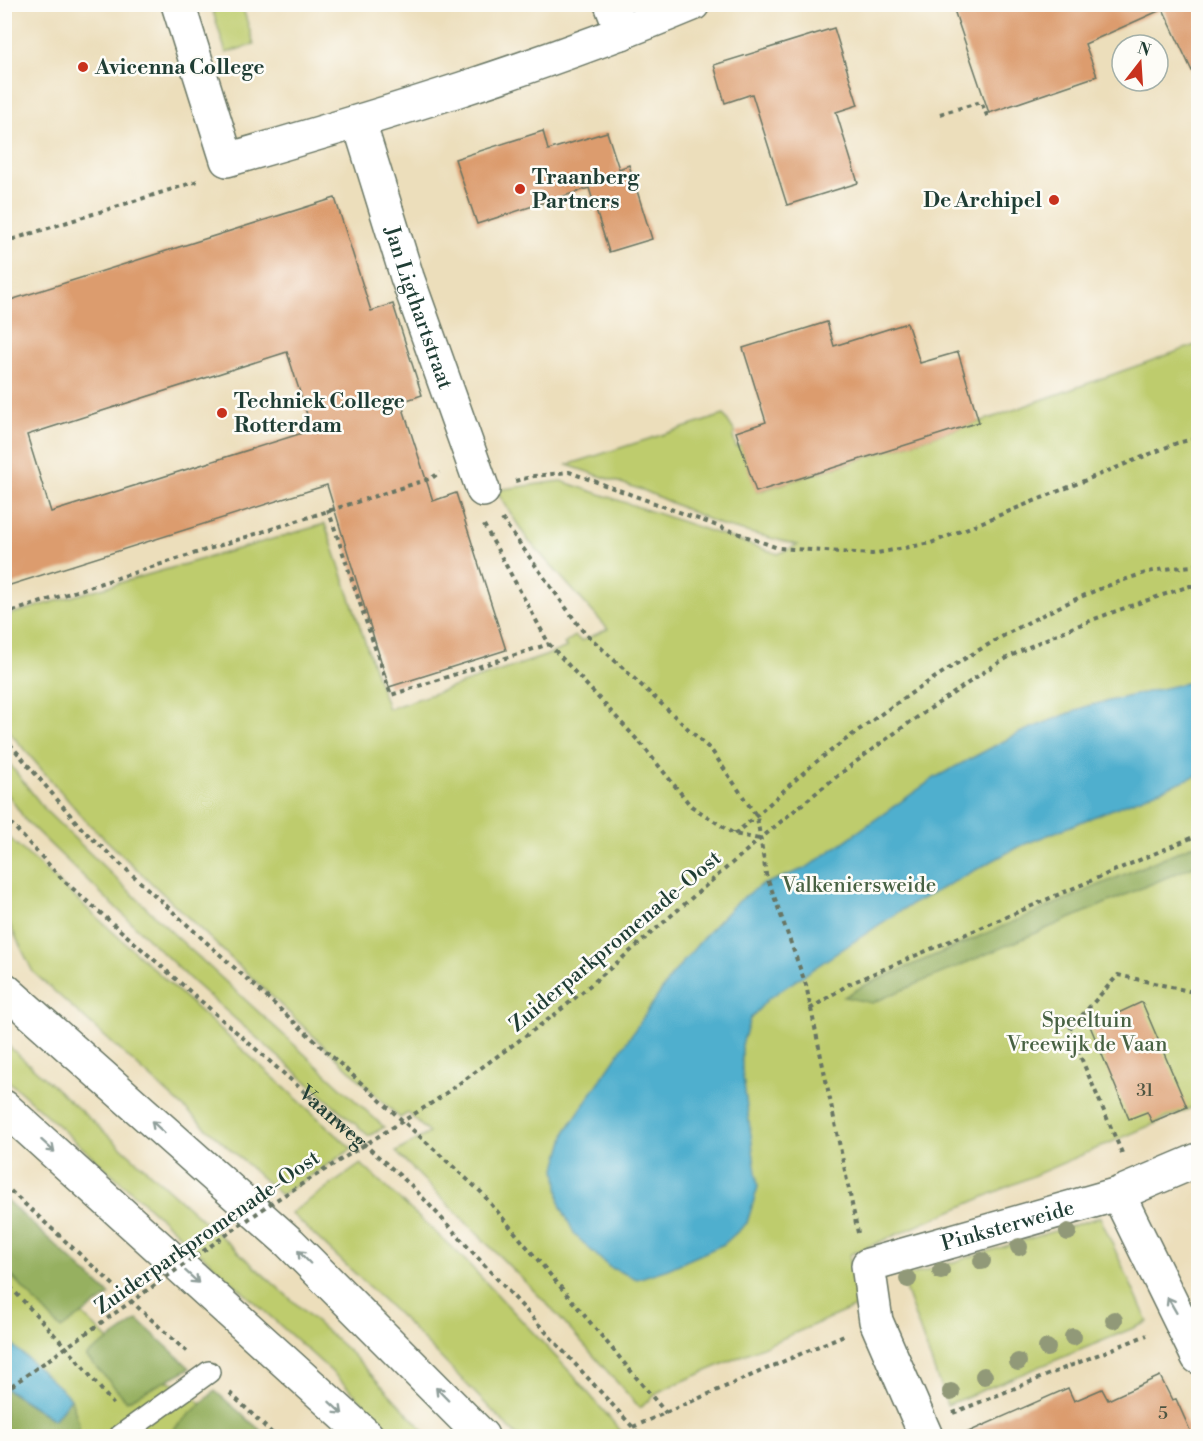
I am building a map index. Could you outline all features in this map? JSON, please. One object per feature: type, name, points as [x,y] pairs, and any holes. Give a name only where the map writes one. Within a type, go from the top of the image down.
[{"type":"main road","points":[[178,4],[227,160],[359,122],[616,19],[693,4]]},
{"type":"main road","name":"Jan Ligthartstraat","points":[[359,122],[407,277],[483,490]]},
{"type":"main road","points":[[4,989],[290,1243],[482,1437]]},
{"type":"main road","points":[[4,1107],[367,1437]]},
{"type":"main road","name":"Pinksterweide","points":[[868,1265],[1126,1191],[1198,1160]]},
{"type":"main road","points":[[1126,1191],[1160,1284],[1182,1321],[1198,1357]]},
{"type":"main road","points":[[868,1265],[876,1321],[924,1431]]},
{"type":"lane","points":[[126,1433],[209,1372]]},
{"type":"path","points":[[940,114],[981,102],[988,120]]},
{"type":"path","points":[[4,242],[198,181],[227,160]]},
{"type":"path","points":[[759,839],[734,834],[691,806],[642,745],[549,644],[470,499],[483,490],[534,476],[569,472],[778,548],[872,554],[931,543],[1177,443],[1198,438]]},
{"type":"path","points":[[4,614],[328,509],[432,478],[468,453]]},
{"type":"path","points":[[483,490],[535,568],[582,630],[712,751],[757,817],[766,874],[806,985],[861,1247],[868,1265]]},
{"type":"path","points":[[328,509],[391,695],[549,644]]},
{"type":"path","name":"Zuiderparkpromenade-Oost","points":[[734,834],[757,817],[818,761],[920,687],[1016,630],[1084,596],[1150,572],[1198,565]]},
{"type":"path","name":"Zuiderparkpromenade-Oost","points":[[4,1391],[273,1202],[435,1101],[553,1016],[759,839],[886,738],[1008,658],[1110,613],[1190,586],[1198,586]]},
{"type":"path","points":[[4,737],[83,830],[480,1192],[666,1413]]},
{"type":"path","name":"Vaanweg","points":[[4,816],[63,880],[412,1187],[641,1437]]},
{"type":"path","points":[[810,1009],[849,984],[1198,835]]},
{"type":"path","points":[[1126,1191],[1069,1030],[1118,975],[1198,993]]},
{"type":"path","points":[[4,1185],[209,1372],[275,1437]]},
{"type":"path","points":[[4,1280],[74,1356],[126,1433]]},
{"type":"path","points":[[633,1427],[876,1321]]},
{"type":"path","points":[[924,1431],[1182,1321]]},
{"type":"green space","points":[[211,5],[242,5],[254,44],[226,53]]},
{"type":"green space","name":"Valkeniersweide","points":[[1198,344],[1198,1105],[849,1255],[860,1305],[660,1391],[640,1408],[549,1306],[396,1152],[429,1133],[408,1113],[400,1118],[86,821],[5,727],[4,616],[325,524],[388,709],[545,656],[567,647],[564,644],[575,636],[581,641],[608,629],[527,539],[496,490],[561,481],[778,554],[798,545],[723,526],[645,491],[567,465],[724,415],[735,432],[733,437],[736,447],[741,446],[757,492],[991,418]]},
{"type":"green space","points":[[4,757],[47,812],[179,939],[384,1127],[369,1136],[192,981],[26,821],[5,790]]},
{"type":"green space","points":[[5,834],[352,1149],[281,1195],[33,972],[5,915]]},
{"type":"green space","points":[[1198,843],[1198,864],[872,1003],[844,997],[863,986]]},
{"type":"green space","points":[[4,1042],[353,1355],[429,1436],[397,1436],[331,1371],[5,1078]]},
{"type":"green space","points":[[361,1164],[461,1256],[572,1374],[625,1436],[517,1436],[401,1317],[291,1213]]},
{"type":"green space","points":[[4,1198],[110,1295],[61,1329],[5,1269]]},
{"type":"green space","points":[[1100,1217],[1148,1322],[947,1405],[901,1278]]},
{"type":"green space","points":[[4,1240],[145,1374],[181,1385],[235,1436],[5,1436]]},
{"type":"green space","points":[[138,1320],[190,1368],[127,1401],[86,1356]]},
{"type":"green space","points":[[4,1388],[54,1420],[71,1398],[79,1425],[78,1436],[5,1436]]},
{"type":"green space","points":[[215,1391],[267,1436],[166,1436]]},
{"type":"water","points":[[1186,683],[1198,683],[1198,775],[1018,847],[900,911],[768,999],[750,1019],[742,1045],[742,1069],[758,1187],[747,1223],[724,1244],[668,1269],[637,1279],[609,1267],[575,1235],[560,1205],[556,1168],[567,1129],[672,975],[734,905],[759,886],[806,868],[936,777],[1019,733],[1087,706]]},
{"type":"water","points":[[5,1338],[71,1398],[54,1420],[5,1388]]},
{"type":"building","points":[[952,4],[1198,4],[1198,84],[1163,9],[1085,44],[1097,76],[989,113]]},
{"type":"building","points":[[834,28],[858,105],[836,112],[858,183],[787,205],[752,94],[725,103],[714,65]]},
{"type":"building","name":"Traanberg Partners","points":[[543,131],[548,150],[607,132],[619,169],[629,165],[652,239],[609,252],[589,188],[477,224],[455,159]]},
{"type":"building","name":"Techniek College Rotterdam","points":[[335,198],[371,311],[393,304],[422,395],[401,402],[433,501],[456,493],[506,650],[389,687],[327,485],[4,587],[4,302]],"holes":[[[287,352],[312,430],[51,512],[27,435]]]},
{"type":"building","points":[[827,322],[834,346],[907,323],[920,363],[958,352],[979,422],[756,492],[736,432],[766,422],[743,348]]},
{"type":"building","points":[[1142,1002],[1187,1107],[1152,1122],[1147,1112],[1129,1119],[1090,1026]]},
{"type":"building","points":[[1160,1376],[1172,1400],[1176,1399],[1193,1437],[957,1437],[1068,1388],[1074,1401],[1102,1389],[1108,1400]]},
{"type":"place","name":"Avicenna College","points":[[83,67]]},
{"type":"place","name":"Traanberg Partners","points":[[520,189]]},
{"type":"place","name":"De Archipel","points":[[1054,200]]},
{"type":"place","name":"Techniek College Rotterdam","points":[[222,413]]},
{"type":"park label","name":"Speeltuin Vreewijk de Vaan","points":[[1087,1032]]}]
